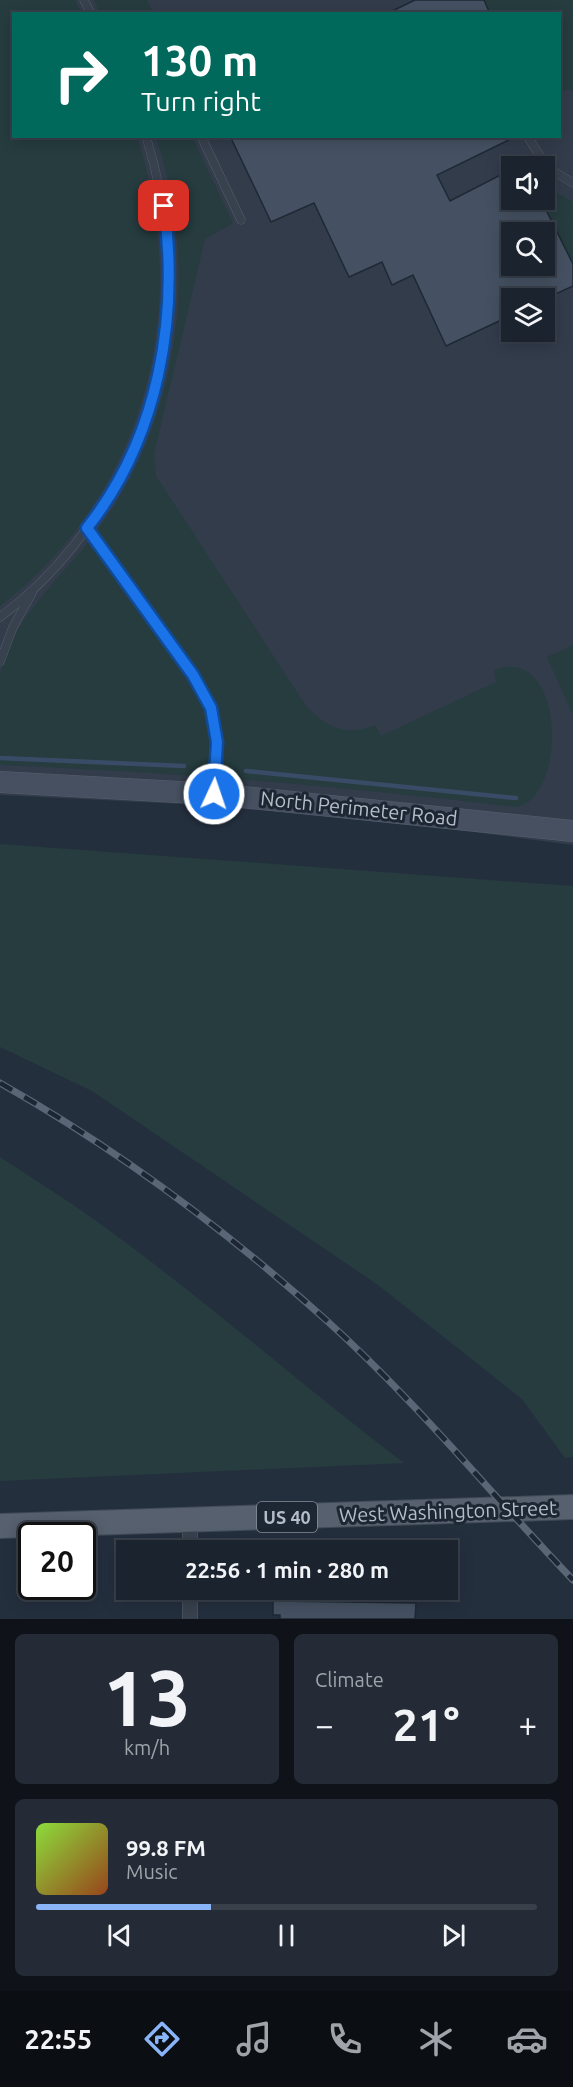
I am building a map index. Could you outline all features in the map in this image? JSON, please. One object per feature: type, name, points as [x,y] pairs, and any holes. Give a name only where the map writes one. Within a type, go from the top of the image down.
[{"type":"main road","name":"West Washington Street","points":[[0,1526],[573,1507]]},
{"type":"street","name":"North Perimeter Road","points":[[0,782],[214,794],[573,831]]},
{"type":"street","points":[[190,1520],[190,1540]]},
{"type":"street","points":[[190,1600],[190,1619]]},
{"type":"lane","points":[[0,617],[35,588],[87,528],[120,476],[141,430],[155,388],[166,337],[170,283],[168,231],[159,180],[147,138]]},
{"type":"lane","points":[[202,138],[241,220]]},
{"type":"lane","points":[[528,138],[548,168],[573,183]]},
{"type":"lane","points":[[87,528],[193,675],[211,708],[217,742],[214,794]]},
{"type":"lane","points":[[0,662],[13,627],[35,588]]},
{"type":"shaded area","points":[[0,0],[573,0],[573,845],[381,820],[181,804],[0,795]]},
{"type":"green space","points":[[0,0],[75,0],[81,12],[12,12],[12,138],[137,138],[153,202],[160,267],[156,331],[144,394],[122,454],[90,510],[50,561],[0,606]]},
{"type":"green space","points":[[94,0],[147,0],[153,12],[100,12]]},
{"type":"green space","points":[[484,0],[573,0],[573,92],[564,90],[561,92],[561,12],[490,12]]},
{"type":"green space","points":[[156,138],[192,138],[233,223],[205,239],[154,454],[156,476],[306,706],[321,720],[346,730],[375,725],[381,736],[496,682],[494,670],[518,668],[535,679],[546,699],[552,725],[551,753],[545,778],[533,797],[516,807],[258,781],[0,765],[0,675],[5,656],[24,620],[90,540],[120,496],[144,448],[162,398],[173,346],[178,294],[177,241],[170,188]]},
{"type":"green space","points":[[555,192],[573,202],[573,264],[555,228],[555,222],[552,222],[546,210],[555,210]]},
{"type":"green space","points":[[573,645],[573,715],[547,657]]},
{"type":"green space","points":[[0,844],[573,886],[573,1457],[565,1458],[522,1399],[378,1285],[92,1091],[0,1047]]},
{"type":"green space","points":[[0,1157],[135,1249],[404,1463],[0,1481]]},
{"type":"building","points":[[415,0],[484,0],[489,12],[390,12]]},
{"type":"building","points":[[231,138],[513,138],[437,175],[450,201],[501,175],[501,210],[546,210],[552,222],[501,222],[501,276],[555,276],[555,228],[573,264],[573,286],[555,294],[555,288],[501,288],[501,320],[446,346],[413,275],[392,285],[382,262],[349,277],[314,203],[271,222]]},
{"type":"building","points":[[273,1601],[416,1603],[415,1619],[280,1619],[280,1615],[273,1615]]},
{"type":"waterway","points":[[0,758],[184,766]]},
{"type":"waterway","points":[[246,771],[516,798]]},
{"type":"railway","points":[[0,1083],[86,1135],[169,1192],[288,1287],[391,1382],[573,1580]]},
{"type":"route","points":[[164,206],[168,231],[170,283],[166,337],[155,388],[141,430],[120,476],[87,528],[133,595],[193,675],[211,708],[217,742],[214,794]]}]
